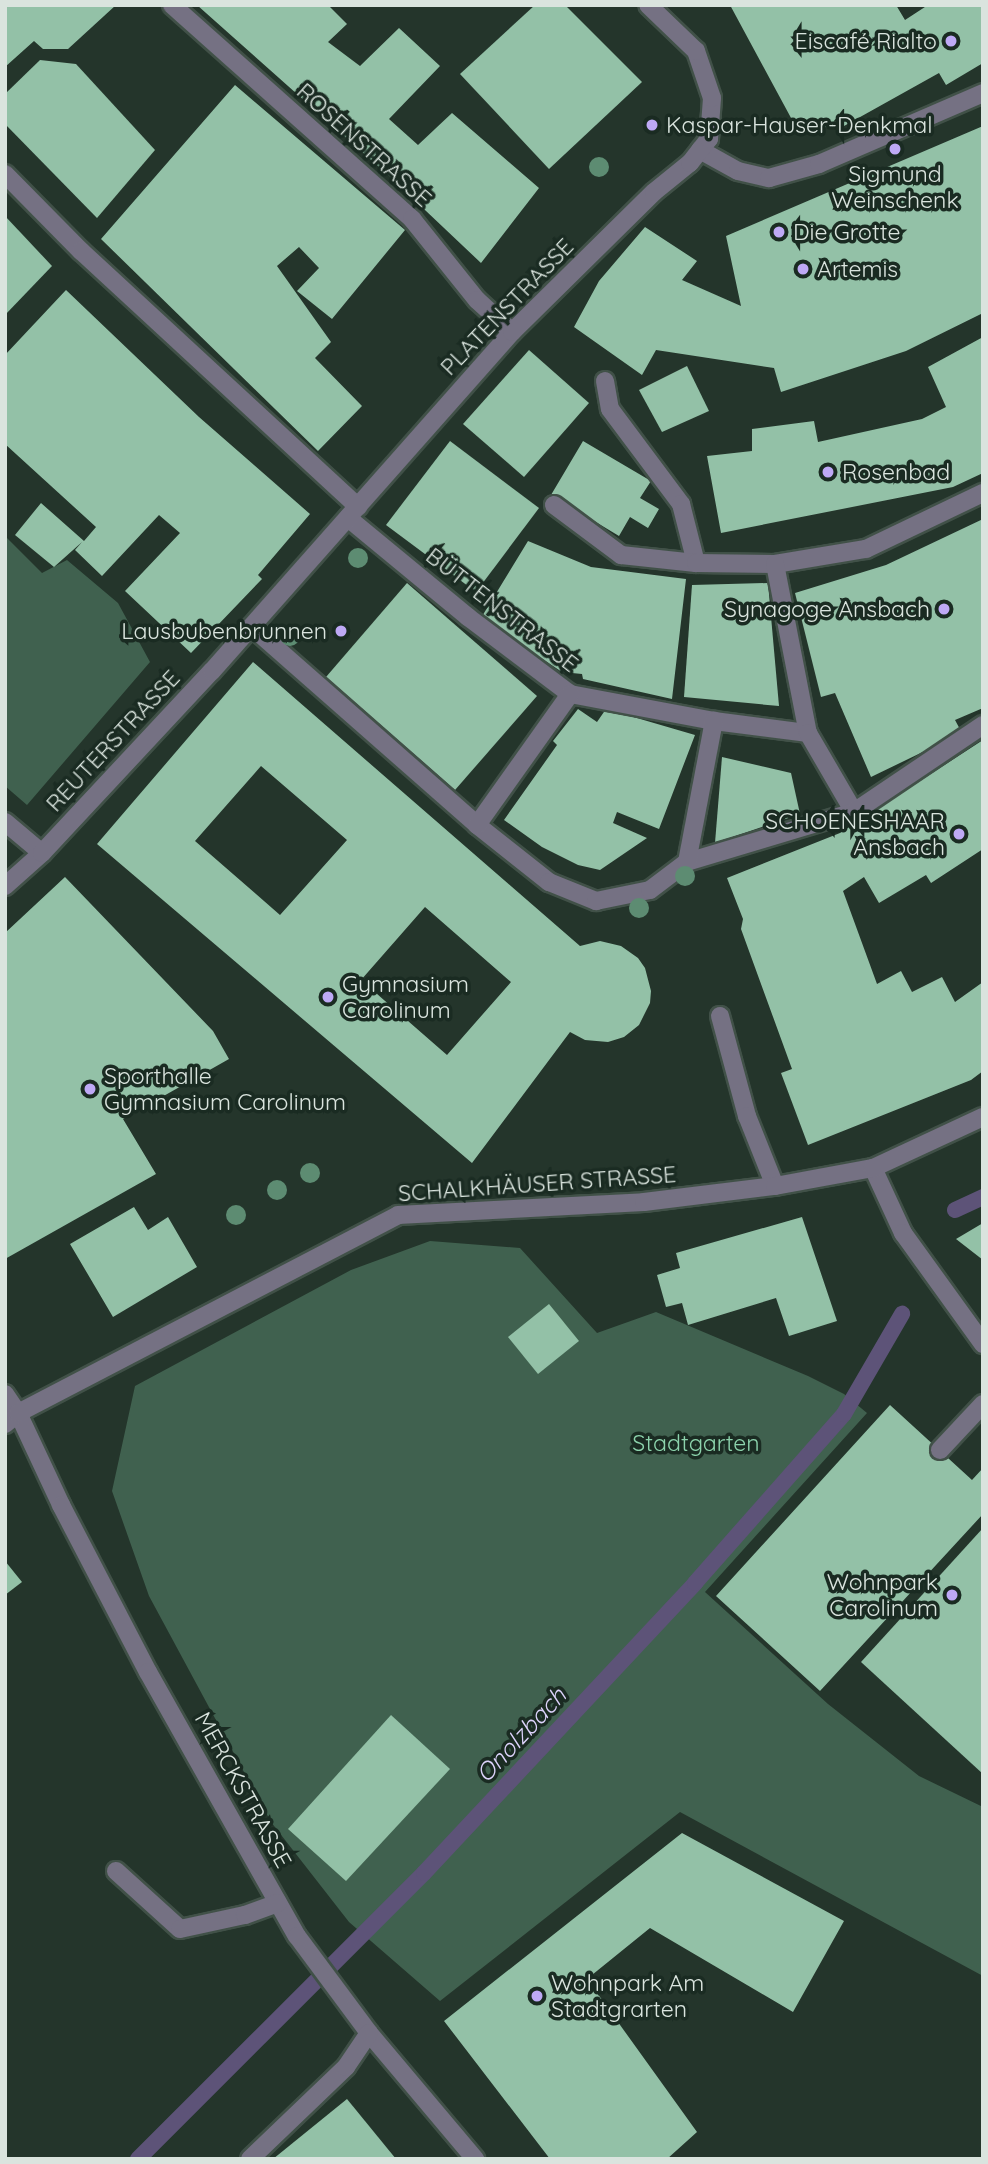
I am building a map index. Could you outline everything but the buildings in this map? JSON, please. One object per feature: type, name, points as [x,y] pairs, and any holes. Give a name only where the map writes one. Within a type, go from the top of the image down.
[{"type":"street","name":"ROSENSTRASSE","points":[[172,5],[412,219],[477,300],[512,332]]},
{"type":"street","name":"PLATENSTRASSE","points":[[353,512],[512,332],[709,139],[712,98],[696,51],[648,5]]},
{"type":"street","points":[[700,150],[738,171],[769,178],[819,164],[983,93]]},
{"type":"street","name":"BÜTTENSTRASSE","points":[[5,174],[80,251],[353,512],[468,617],[570,694],[714,721],[808,733]]},
{"type":"street","points":[[605,381],[610,409],[681,504],[696,563]]},
{"type":"street","points":[[554,505],[621,555],[696,563],[775,564],[866,549],[983,493]]},
{"type":"street","name":"REUTERSTRASSE","points":[[5,886],[42,853],[252,627],[353,512]]},
{"type":"street","points":[[775,564],[808,733],[854,812]]},
{"type":"street","points":[[252,627],[477,825],[549,883],[596,901],[650,890],[687,862],[854,812],[983,725]]},
{"type":"street","points":[[477,825],[570,694]]},
{"type":"street","points":[[687,862],[714,721]]},
{"type":"street","points":[[5,822],[42,853]]},
{"type":"street","points":[[720,1016],[747,1116],[775,1186]]},
{"type":"street","name":"SCHALKHÄUSER STRASSE","points":[[12,1419],[398,1215],[644,1202],[775,1186],[873,1168],[983,1116]]},
{"type":"street","points":[[873,1168],[903,1233],[983,1344]]},
{"type":"street","name":"MERCKSTRASSE","points":[[5,1394],[12,1419],[61,1505],[148,1672],[298,1936],[369,2033],[475,2159]]},
{"type":"street","points":[[940,1450],[983,1404]]},
{"type":"street","points":[[116,1871],[180,1929],[245,1916],[278,1903]]},
{"type":"street","points":[[250,2159],[346,2067],[369,2033]]},
{"type":"green space","points":[[5,536],[42,573],[67,560],[118,603],[150,662],[27,805],[5,786]]},
{"type":"green space","name":"Stadtgarten","points":[[430,1241],[520,1248],[597,1333],[656,1312],[808,1376],[844,1394],[867,1413],[705,1592],[828,1704],[919,1776],[983,1807],[983,1976],[680,1812],[440,2001],[349,1922],[271,1822],[149,1596],[112,1491],[135,1386],[351,1270]]},
{"type":"waterway","name":"Onolzbach","points":[[955,1210],[983,1197]]},
{"type":"waterway","name":"Onolzbach","points":[[138,2159],[424,1873],[695,1583],[844,1414],[902,1314]]},
{"type":"place","name":"Eiscafé Rialto","points":[[951,41]]},
{"type":"place","name":"Kaspar-Hauser-Denkmal","points":[[652,125]]},
{"type":"place","name":"Sigmund Weinschenk","points":[[895,149]]},
{"type":"place","name":"Die Grotte","points":[[779,232]]},
{"type":"place","name":"Artemis","points":[[803,269]]},
{"type":"place","name":"Rosenbad","points":[[828,472]]},
{"type":"place","name":"Synagoge Ansbach","points":[[944,609]]},
{"type":"place","name":"Lausbubenbrunnen","points":[[341,631]]},
{"type":"place","name":"SCHOENESHAAR Ansbach","points":[[959,834]]},
{"type":"place","name":"Gymnasium Carolinum","points":[[328,997]]},
{"type":"place","name":"Sporthalle Gymnasium Carolinum","points":[[90,1089]]},
{"type":"place","name":"Wohnpark Carolinum","points":[[952,1595]]},
{"type":"place","name":"Wohnpark Am Stadtgrarten","points":[[537,1996]]}]
